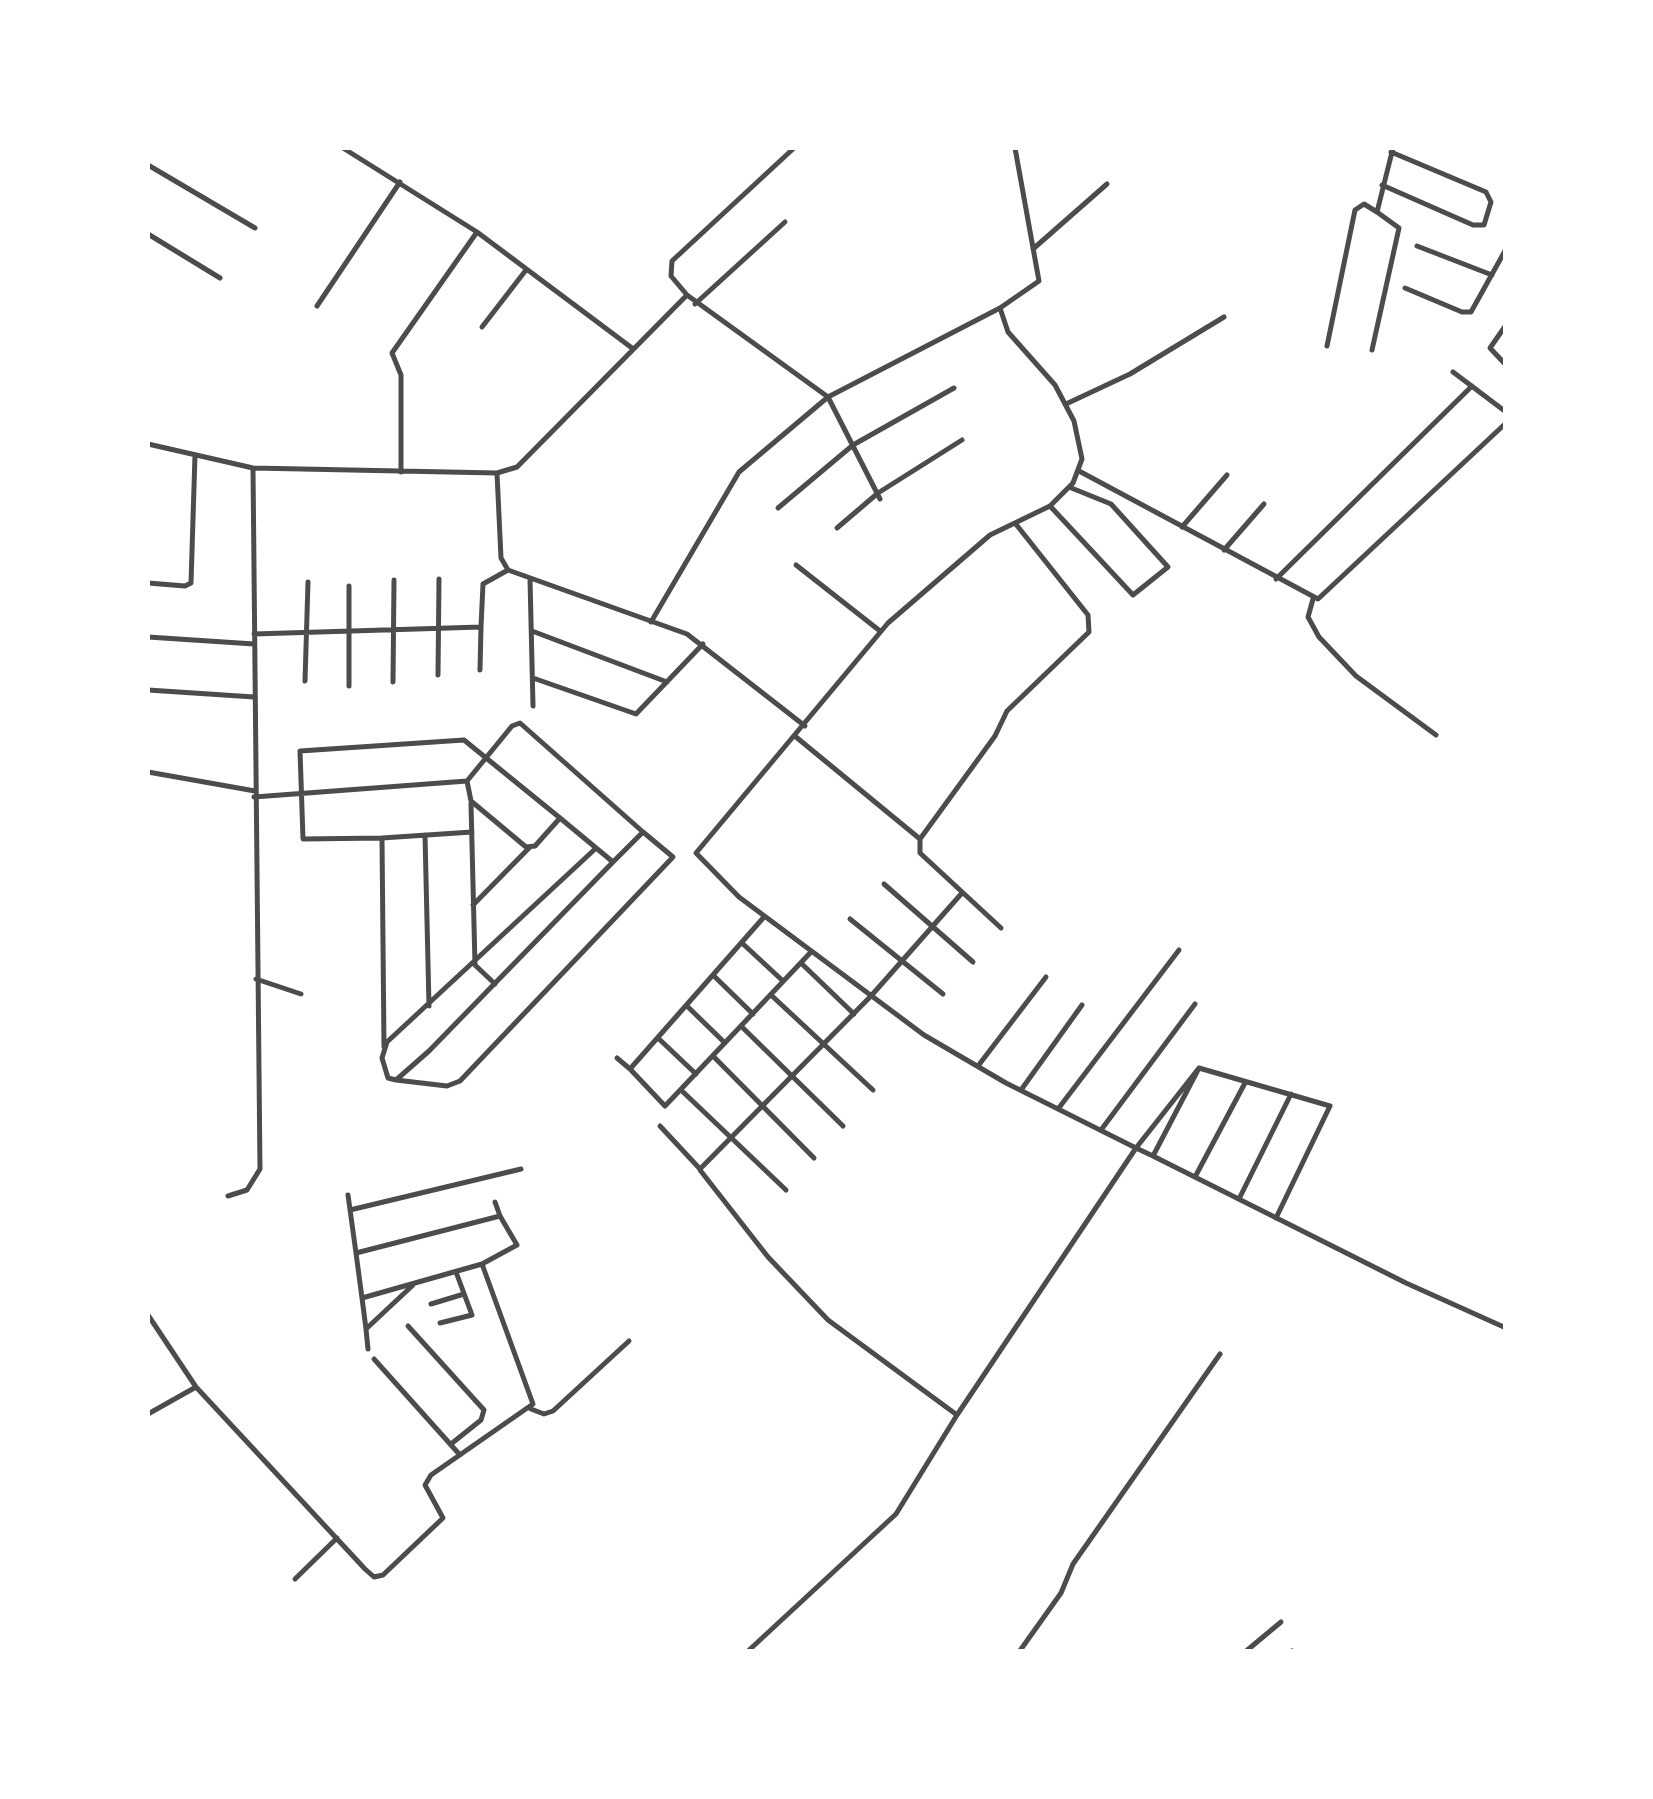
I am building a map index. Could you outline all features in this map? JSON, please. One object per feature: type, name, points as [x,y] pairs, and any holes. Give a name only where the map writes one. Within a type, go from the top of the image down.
[{"type":"street","points":[[345,148],[477,232],[632,348]]},
{"type":"street","points":[[651,622],[734,478],[828,397],[1000,308],[1039,281],[1015,148]]},
{"type":"street","points":[[790,149],[672,262],[670,276],[696,304],[828,397],[879,496]]},
{"type":"street","points":[[1377,212],[1382,185],[1392,150],[1486,192],[1491,202],[1486,220],[1476,227],[1382,185]]},
{"type":"street","points":[[148,164],[255,228]]},
{"type":"street","points":[[317,306],[400,182]]},
{"type":"street","points":[[1033,250],[1107,184]]},
{"type":"street","points":[[1327,346],[1355,210],[1364,204],[1399,228],[1372,350]]},
{"type":"street","points":[[696,304],[784,222]]},
{"type":"street","points":[[401,472],[401,375],[392,353],[477,232]]},
{"type":"street","points":[[148,234],[220,278]]},
{"type":"street","points":[[1418,246],[1492,276]]},
{"type":"street","points":[[1405,288],[1468,313],[1474,309],[1506,249]]},
{"type":"street","points":[[482,327],[526,269]]},
{"type":"street","points":[[148,444],[252,468],[497,473],[517,468],[687,295]]},
{"type":"street","points":[[1000,308],[1008,332],[1066,404],[1081,449],[1079,471],[1070,487],[1050,506],[990,534],[880,632],[696,854],[764,917],[872,996],[978,1066],[1239,1200],[1506,1328]]},
{"type":"street","points":[[1066,404],[1130,374],[1224,317]]},
{"type":"street","points":[[1506,325],[1490,348],[1506,365]]},
{"type":"street","points":[[1453,372],[1506,412]]},
{"type":"street","points":[[1276,578],[1472,386]]},
{"type":"street","points":[[778,508],[852,444],[954,388]]},
{"type":"street","points":[[1079,471],[1314,599],[1322,597],[1379,545],[1506,423]]},
{"type":"street","points":[[837,528],[962,440]]},
{"type":"street","points":[[148,583],[186,586],[191,582],[196,454]]},
{"type":"street","points":[[228,1196],[247,1190],[260,1169],[252,468]]},
{"type":"street","points":[[497,473],[500,558],[508,570],[703,644],[805,726]]},
{"type":"street","points":[[1182,527],[1227,475]]},
{"type":"street","points":[[1050,506],[1132,595],[1168,567],[1111,504],[1070,487]]},
{"type":"street","points":[[1224,550],[1264,504]]},
{"type":"street","points":[[1000,928],[920,853],[920,839],[1008,712],[1089,632],[1088,615],[1015,523]]},
{"type":"street","points":[[796,565],[880,632]]},
{"type":"street","points":[[480,670],[483,584],[508,570]]},
{"type":"street","points":[[530,579],[533,706]]},
{"type":"street","points":[[393,682],[394,580]]},
{"type":"street","points":[[438,676],[439,580]]},
{"type":"street","points":[[305,680],[308,582]]},
{"type":"street","points":[[349,686],[350,586]]},
{"type":"street","points":[[1314,599],[1308,617],[1320,637],[1356,676],[1436,735]]},
{"type":"street","points":[[254,634],[481,628]]},
{"type":"street","points":[[532,631],[667,682]]},
{"type":"street","points":[[148,637],[254,644]]},
{"type":"street","points":[[532,678],[631,714],[640,710],[703,644]]},
{"type":"street","points":[[148,690],[254,697]]},
{"type":"street","points":[[148,772],[255,794],[300,795],[467,782],[512,726],[520,723],[670,853],[671,862],[460,1081],[447,1086],[396,1080],[384,1069],[382,838]]},
{"type":"street","points":[[796,737],[920,839]]},
{"type":"street","points":[[472,832],[304,840],[298,755],[305,750],[460,739],[612,862]]},
{"type":"street","points":[[467,782],[471,801],[475,965],[495,984]]},
{"type":"street","points":[[471,801],[521,845],[530,848]]},
{"type":"street","points":[[474,905],[560,818]]},
{"type":"street","points":[[396,1080],[643,832]]},
{"type":"street","points":[[424,835],[429,1006]]},
{"type":"street","points":[[384,1047],[595,849]]},
{"type":"street","points":[[884,884],[973,962]]},
{"type":"street","points":[[700,1169],[872,996],[962,893]]},
{"type":"street","points":[[630,1068],[764,917]]},
{"type":"street","points":[[850,919],[943,994]]},
{"type":"street","points":[[742,943],[784,982]]},
{"type":"street","points":[[1058,1108],[1179,950]]},
{"type":"street","points":[[618,1058],[665,1106],[811,952]]},
{"type":"street","points":[[802,963],[854,1014]]},
{"type":"street","points":[[714,976],[753,1014]]},
{"type":"street","points":[[978,1066],[1046,977]]},
{"type":"street","points":[[256,979],[300,994]]},
{"type":"street","points":[[771,995],[873,1090]]},
{"type":"street","points":[[1101,1130],[1195,1004]]},
{"type":"street","points":[[1020,1090],[1082,1005]]},
{"type":"street","points":[[687,1006],[725,1043]]},
{"type":"street","points":[[741,1026],[843,1126]]},
{"type":"street","points":[[658,1038],[696,1074]]},
{"type":"street","points":[[713,1056],[814,1158]]},
{"type":"street","points":[[1199,1068],[1327,1102],[1329,1112],[1276,1218]]},
{"type":"street","points":[[747,1652],[896,1514],[956,1415],[1136,1148],[1199,1068]]},
{"type":"street","points":[[1153,1156],[1199,1068]]},
{"type":"street","points":[[1195,1177],[1245,1082]]},
{"type":"street","points":[[680,1090],[786,1190]]},
{"type":"street","points":[[1239,1200],[1291,1093]]},
{"type":"street","points":[[660,1126],[700,1169],[768,1256],[828,1320],[956,1415]]},
{"type":"street","points":[[350,1210],[521,1169]]},
{"type":"street","points":[[348,1195],[368,1349]]},
{"type":"street","points":[[362,1298],[482,1264],[517,1245],[495,1202]]},
{"type":"street","points":[[356,1253],[500,1216]]},
{"type":"street","points":[[482,1264],[532,1392],[531,1409]]},
{"type":"street","points":[[440,1323],[472,1315],[456,1272]]},
{"type":"street","points":[[366,1329],[415,1283]]},
{"type":"street","points":[[431,1304],[464,1294]]},
{"type":"street","points":[[148,1316],[196,1387],[370,1575],[384,1575],[440,1522],[442,1510],[425,1485],[430,1475],[531,1409]]},
{"type":"street","points":[[408,1326],[482,1406],[481,1420],[450,1444]]},
{"type":"street","points":[[531,1409],[544,1414],[553,1411],[629,1340]]},
{"type":"street","points":[[1019,1652],[1061,1593],[1079,1556],[1220,1354]]},
{"type":"street","points":[[374,1359],[460,1456]]},
{"type":"street","points":[[148,1414],[196,1387]]},
{"type":"street","points":[[295,1579],[337,1538]]},
{"type":"street","points":[[1244,1652],[1281,1622]]}]
